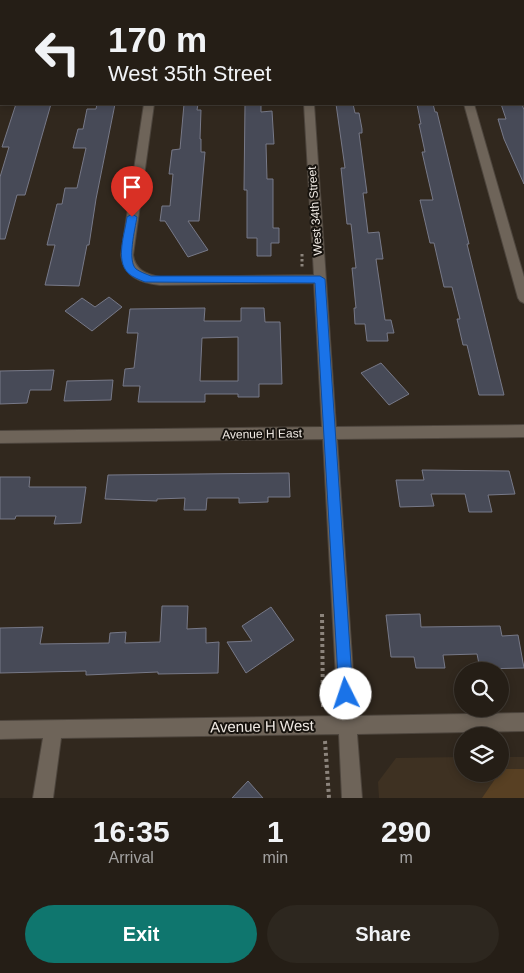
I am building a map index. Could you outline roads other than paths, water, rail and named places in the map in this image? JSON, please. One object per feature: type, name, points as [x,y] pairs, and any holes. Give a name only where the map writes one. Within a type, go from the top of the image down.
[{"type":"street","points":[[149,105],[126,255],[127,263],[131,270],[139,276],[160,281],[320,279]]},
{"type":"street","name":"West 34th Street","points":[[308,105],[352,798]]},
{"type":"street","points":[[469,105],[524,298]]},
{"type":"street","name":"Avenue H East","points":[[0,437],[524,431]]},
{"type":"street","name":"Avenue H West","points":[[0,730],[524,722]]},
{"type":"street","points":[[43,798],[53,729]]}]
